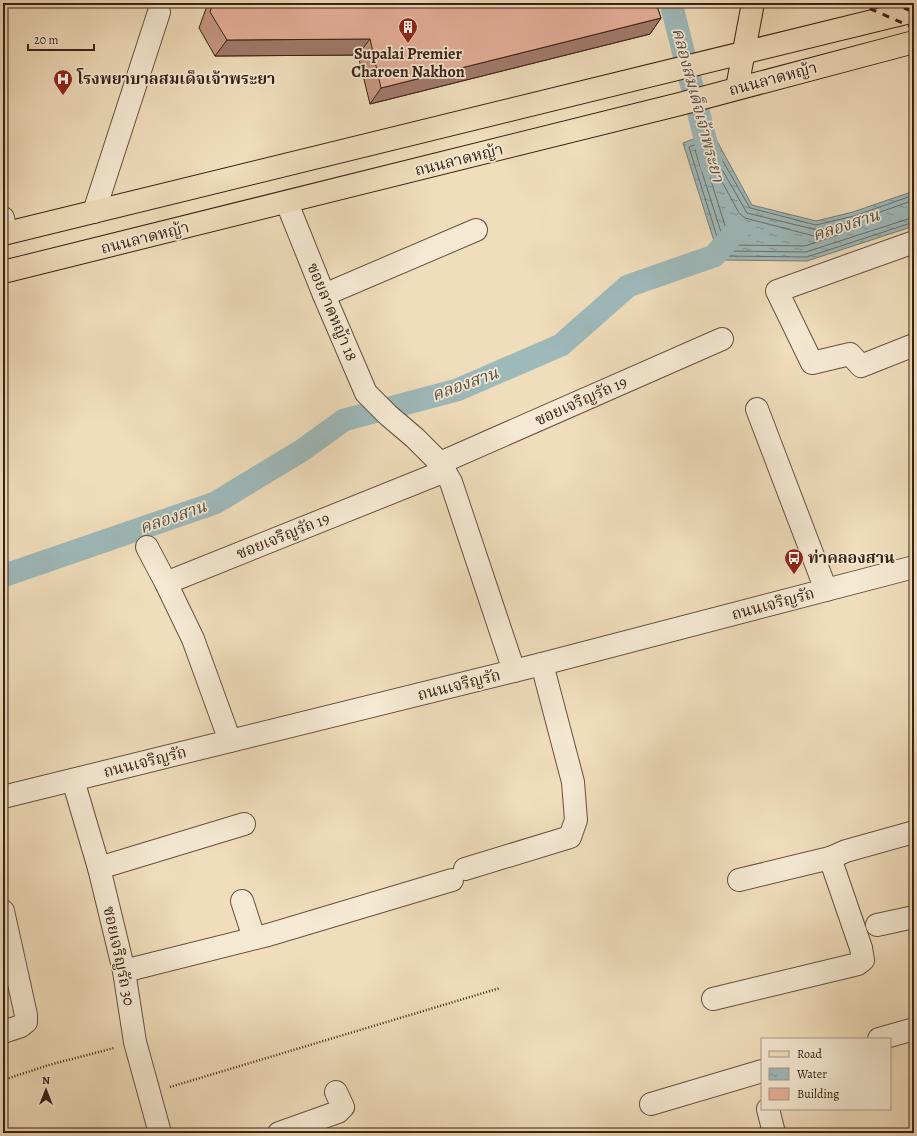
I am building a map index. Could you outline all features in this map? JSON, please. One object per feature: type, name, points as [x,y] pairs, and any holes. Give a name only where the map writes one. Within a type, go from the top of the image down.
[{"type":"main road","points":[[737,88],[753,3]]},
{"type":"main road","name":"ถนนลาดหญ้า","points":[[4,229],[94,212],[914,11]]},
{"type":"main road","name":"ถนนลาดหญ้า","points":[[3,272],[287,203],[680,104],[914,42]]},
{"type":"main road","points":[[892,48],[914,55]]},
{"type":"street","points":[[94,212],[159,12]]},
{"type":"street","name":"ซอยลาดหญ้า 18","points":[[287,203],[366,393],[388,415],[415,438],[442,467]]},
{"type":"street","points":[[324,295],[476,230]]},
{"type":"street","points":[[914,242],[777,292],[812,364],[850,354],[861,366],[914,345]]},
{"type":"street","name":"ซอยเจริญรัถ 19","points":[[166,583],[442,467],[722,339]]},
{"type":"street","points":[[757,409],[826,590]]},
{"type":"street","points":[[442,467],[451,482],[514,671]]},
{"type":"street","points":[[146,547],[166,583],[193,639],[230,741]]},
{"type":"street","name":"ถนนเจริญรัถ","points":[[3,797],[542,664],[914,567]]},
{"type":"street","points":[[124,971],[254,938],[459,874],[570,837],[576,820],[573,782],[542,664]]},
{"type":"street","name":"ซอยเจริญรัถ 30","points":[[73,780],[99,868],[124,971],[135,1042],[160,1133]]},
{"type":"street","points":[[99,868],[244,824]]},
{"type":"street","points":[[739,880],[830,858],[846,851],[914,832]]},
{"type":"street","points":[[713,999],[858,964],[863,960],[862,948],[830,858]]},
{"type":"street","points":[[242,901],[254,938]]},
{"type":"street","points":[[3,911],[26,1015],[26,1022],[21,1026],[3,1032]]},
{"type":"street","points":[[877,926],[914,917]]},
{"type":"street","points":[[882,1038],[914,1029]]},
{"type":"street","points":[[651,1104],[761,1077]]},
{"type":"street","points":[[279,1133],[338,1112],[343,1107],[336,1092]]},
{"type":"street","points":[[768,1110],[774,1133]]},
{"type":"path","points":[[149,1094],[500,988]]},
{"type":"path","points":[[3,1080],[49,1065],[135,1042]]},
{"type":"water","points":[[712,132],[752,205],[816,221],[853,212],[914,191],[914,226],[807,261],[720,260],[683,143]]},
{"type":"building","name":"Supalai Premier Charoen Nakhon","points":[[213,3],[656,3],[661,18],[381,88],[370,39],[227,40],[210,12]]},
{"type":"waterway","name":"คลองสมเด็จเจ้าพระยา","points":[[671,3],[712,166]]},
{"type":"waterway","name":"คลองสาน","points":[[3,576],[215,503],[301,451],[344,420],[457,390],[561,345],[628,286],[714,256],[738,229]]},
{"type":"railway","points":[[857,3],[914,28]]},
{"type":"railway","points":[[891,3],[914,12]]},
{"type":"place","name":"Supalai Premier Charoen Nakhon","points":[[408,44]]},
{"type":"place","name":"โรงพยาบาลสมเด็จเจ้าพระยา","points":[[63,96]]},
{"type":"place","name":"ท่าคลองสาน","points":[[794,575]]}]
